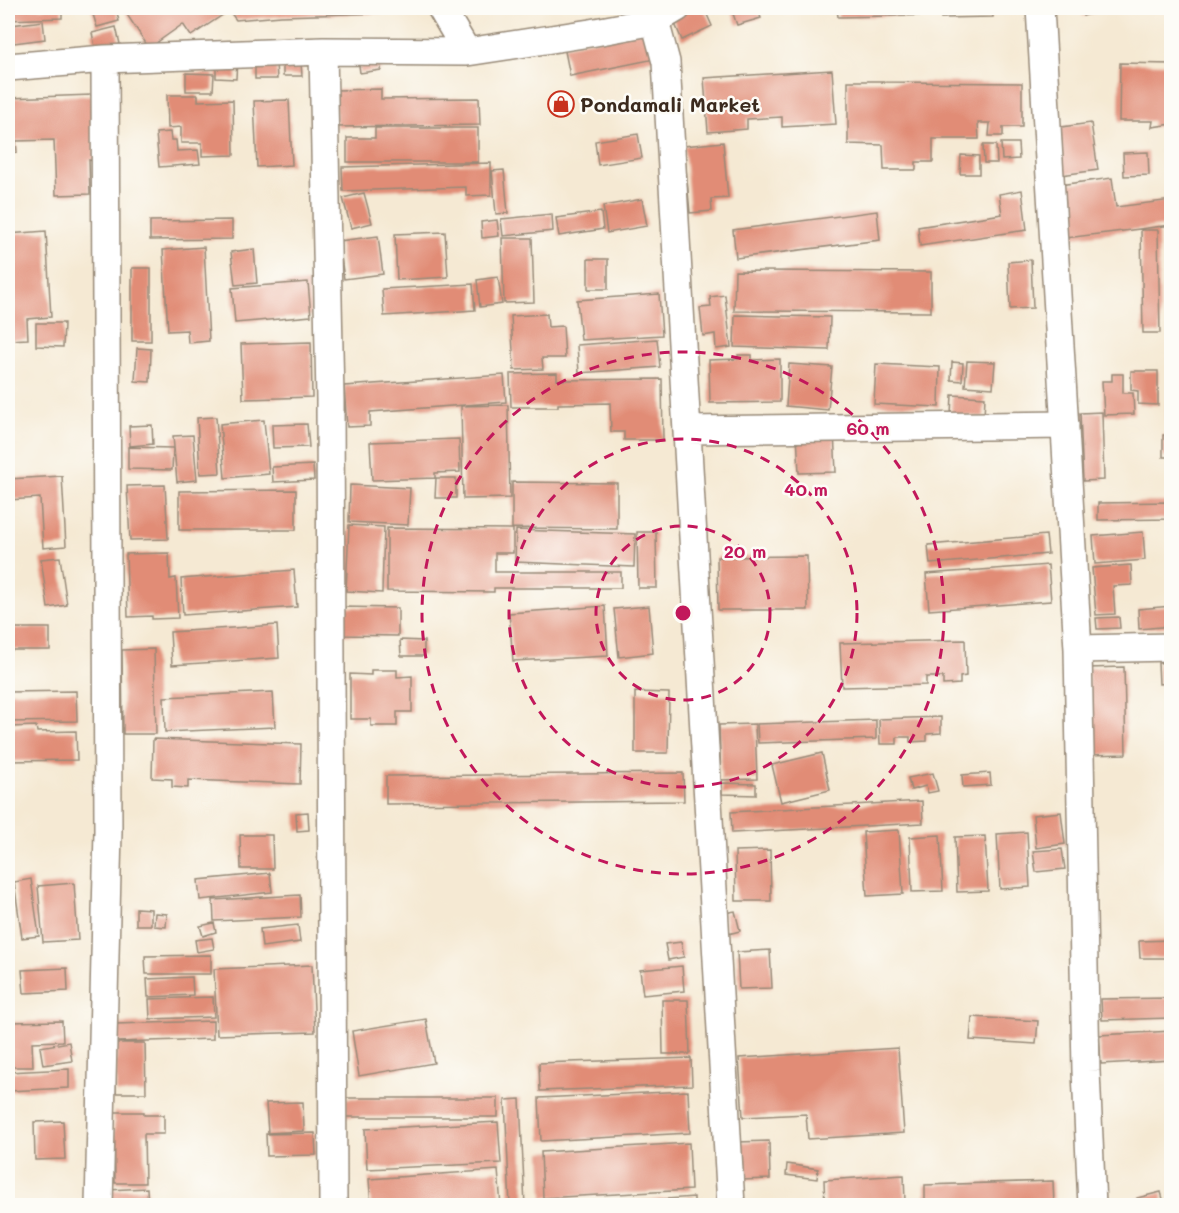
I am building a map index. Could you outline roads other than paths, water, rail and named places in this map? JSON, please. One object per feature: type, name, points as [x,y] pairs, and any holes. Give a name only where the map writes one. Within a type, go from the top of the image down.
[{"type":"street","points":[[441,8],[467,52]]},
{"type":"street","points":[[1040,8],[1078,649],[1086,1071],[1092,1206]]},
{"type":"street","points":[[8,67],[105,59],[322,51],[467,52],[590,33],[666,14],[666,62],[731,1206]]},
{"type":"street","points":[[322,51],[330,399],[333,1206]]},
{"type":"street","points":[[99,1206],[108,831],[105,59]]},
{"type":"street","points":[[687,430],[1065,425]]},
{"type":"street","points":[[1078,649],[1172,647]]},
{"type":"place","name":"Pondamali Market","points":[[561,104]]}]
